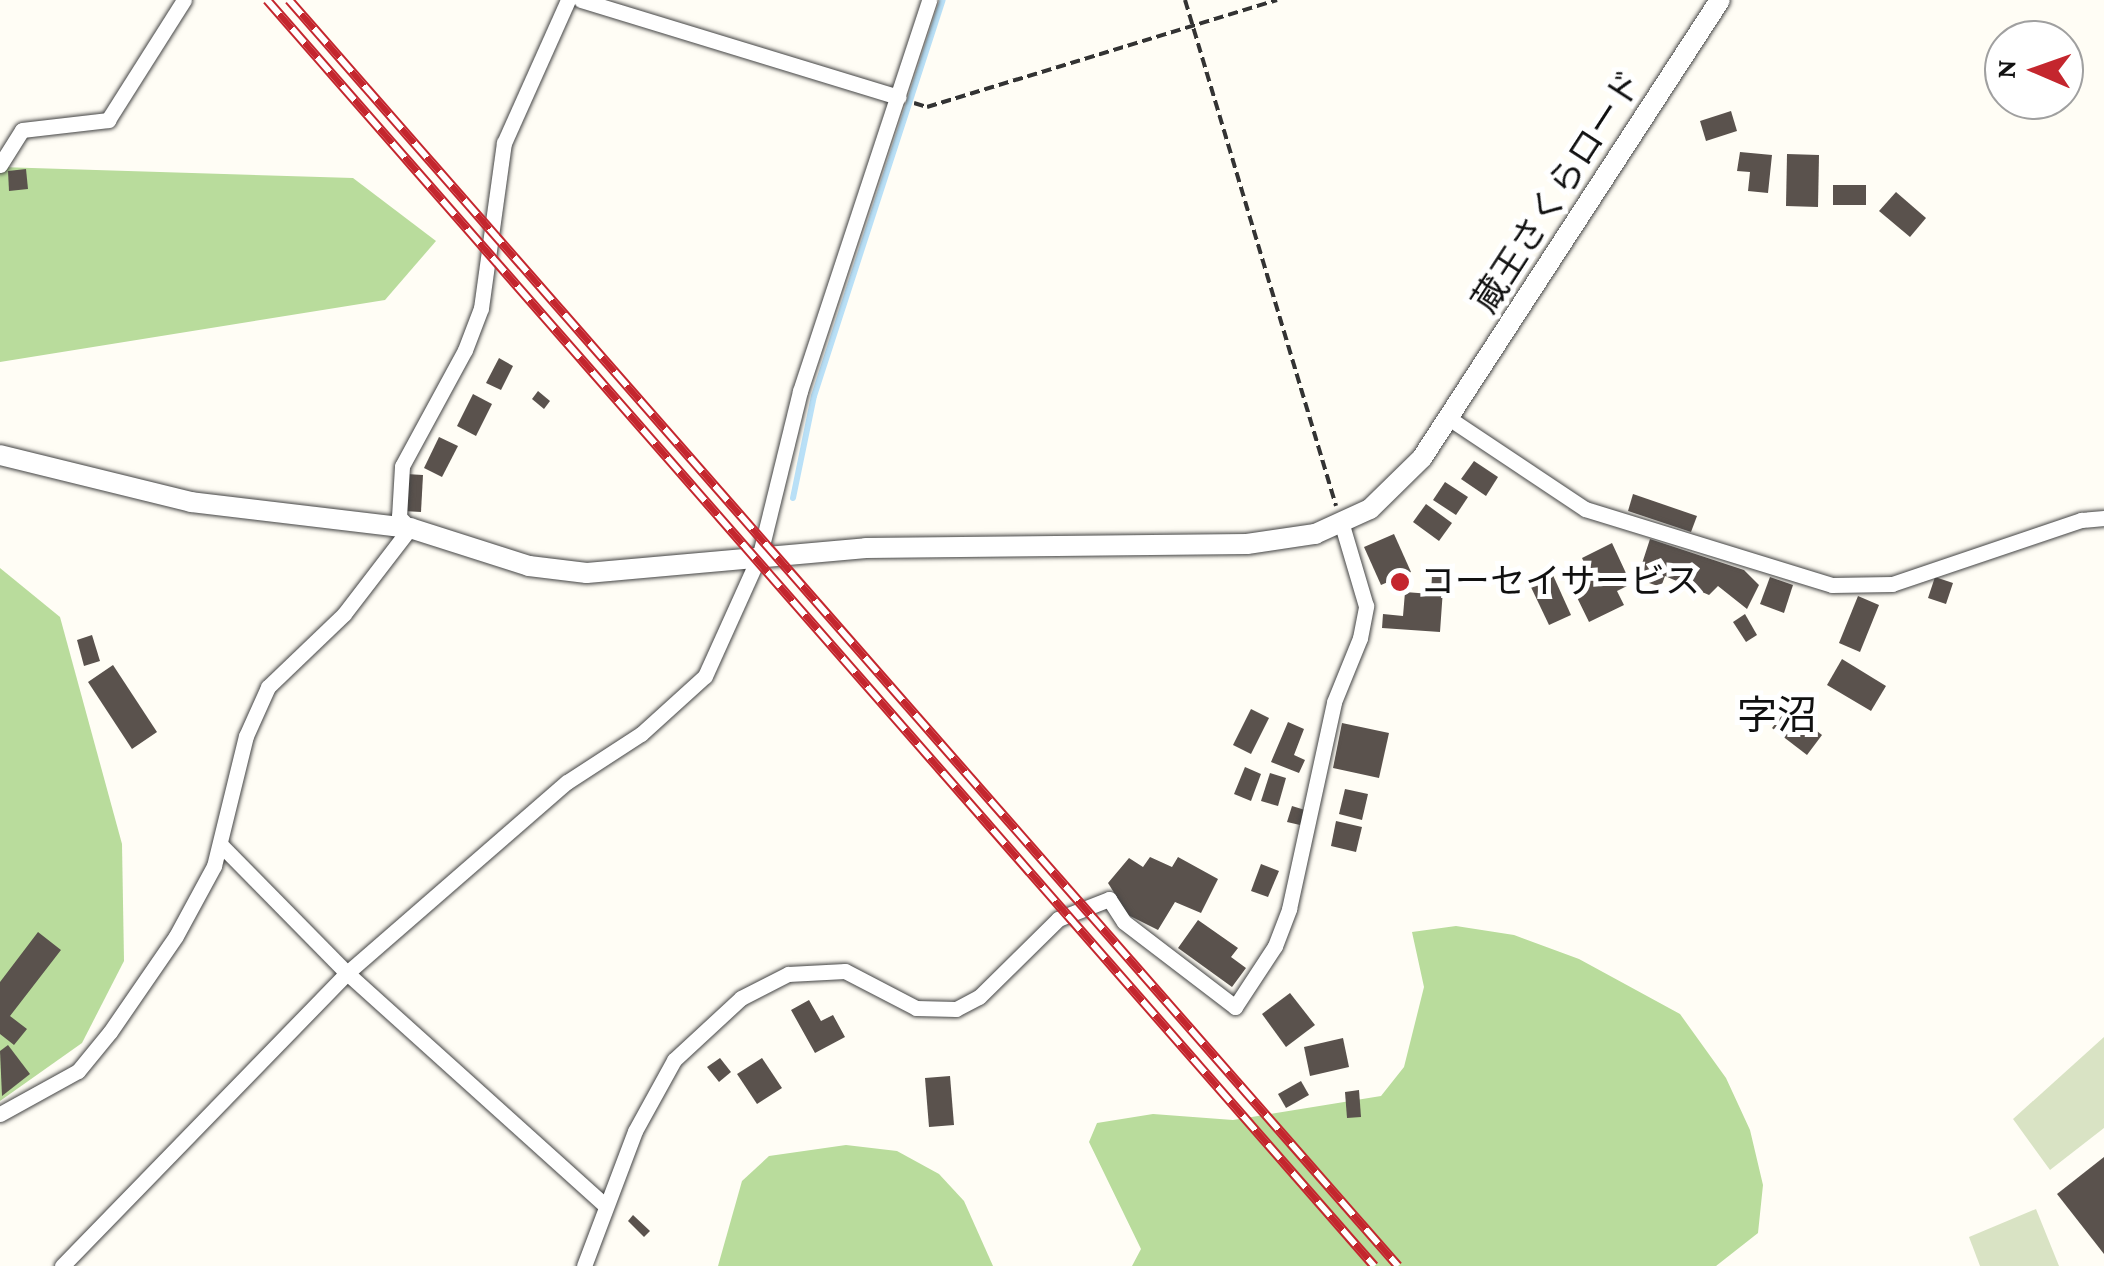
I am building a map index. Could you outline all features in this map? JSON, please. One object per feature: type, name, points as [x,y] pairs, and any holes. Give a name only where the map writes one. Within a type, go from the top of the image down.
[{"type":"street","points":[[0,165],[22,130],[108,120],[184,0]]},
{"type":"street","points":[[410,528],[399,517],[402,466],[466,350],[481,308],[504,144],[568,0]]},
{"type":"street","points":[[581,0],[898,98]]},
{"type":"street","points":[[62,1266],[346,973],[568,782],[676,706],[726,640],[760,554],[800,391],[930,0]]},
{"type":"street","name":"蔵王さくらロード","points":[[1342,524],[1399,486],[1450,419],[1720,0]]},
{"type":"street","points":[[1450,419],[1585,509],[1832,586],[1892,584],[2081,520],[2104,518]]},
{"type":"street","points":[[0,455],[191,502],[410,528],[528,566],[588,574],[760,554],[1247,544],[1342,524],[1366,606],[1360,638],[1334,702],[1290,908],[1275,946],[1235,1007],[1124,922],[1109,899],[1058,918],[979,997],[956,1010],[916,1008],[846,971],[788,974],[741,998],[674,1060],[605,1205],[584,1266]]},
{"type":"street","points":[[0,1114],[51,1090],[100,1045],[176,936],[222,846],[246,736],[268,687],[344,614],[410,528]]},
{"type":"street","points":[[222,846],[346,973],[605,1205]]},
{"type":"path","points":[[1185,0],[1342,524]]},
{"type":"path","points":[[917,104],[926,107],[1277,0]]},
{"type":"green space","points":[[0,167],[353,178],[436,241],[385,300],[0,362]]},
{"type":"green space","points":[[0,568],[60,617],[122,844],[124,961],[82,1043],[0,1101]]},
{"type":"green space","points":[[1456,926],[1514,935],[1579,959],[1680,1014],[1726,1078],[1750,1130],[1763,1185],[1758,1233],[1716,1266],[1132,1266],[1141,1249],[1089,1142],[1097,1123],[1153,1114],[1233,1120],[1381,1096],[1404,1067],[1424,987],[1412,932]]},
{"type":"green space","points":[[2104,1037],[2104,1128],[2050,1170],[2013,1119]]},
{"type":"green space","points":[[846,1145],[897,1151],[939,1174],[964,1201],[993,1266],[718,1266],[742,1181],[769,1156]]},
{"type":"green space","points":[[2036,1209],[2059,1266],[1980,1266],[1969,1237]]},
{"type":"building","points":[[1731,111],[1737,131],[1706,141],[1700,121]]},
{"type":"building","points":[[1740,152],[1772,155],[1768,193],[1748,191],[1750,172],[1737,171]]},
{"type":"building","points":[[1787,154],[1819,155],[1818,207],[1786,206]]},
{"type":"building","points":[[26,169],[28,189],[9,191],[8,171]]},
{"type":"building","points":[[1833,185],[1866,185],[1866,205],[1833,205]]},
{"type":"building","points":[[1896,192],[1926,218],[1910,237],[1879,211]]},
{"type":"building","points":[[499,358],[513,366],[501,390],[486,383]]},
{"type":"building","points":[[538,391],[550,401],[544,409],[532,399]]},
{"type":"building","points":[[473,394],[492,404],[476,436],[457,426]]},
{"type":"building","points":[[439,437],[458,446],[442,477],[424,468]]},
{"type":"building","points":[[1474,461],[1498,477],[1486,496],[1461,479]]},
{"type":"building","points":[[406,474],[423,475],[421,512],[403,511]]},
{"type":"building","points":[[1445,482],[1468,497],[1456,515],[1433,500]]},
{"type":"building","points":[[1633,494],[1697,516],[1691,532],[1628,511]]},
{"type":"building","points":[[1426,504],[1452,523],[1439,541],[1413,522]]},
{"type":"building","points":[[1394,534],[1411,572],[1381,585],[1364,547]]},
{"type":"building","points":[[1650,539],[1744,570],[1759,585],[1747,609],[1718,586],[1709,595],[1665,576],[1661,587],[1637,579]]},
{"type":"building","points":[[1612,543],[1631,584],[1617,591],[1624,605],[1589,622],[1568,579],[1587,569],[1582,558]]},
{"type":"building","points":[[1552,573],[1571,615],[1549,625],[1529,583]]},
{"type":"building","points":[[1432,575],[1444,575],[1440,632],[1382,628],[1383,614],[1403,616],[1405,592],[1431,594]]},
{"type":"building","points":[[1770,577],[1793,585],[1784,613],[1760,604]]},
{"type":"building","points":[[1935,577],[1953,583],[1946,604],[1928,598]]},
{"type":"building","points":[[1858,596],[1879,605],[1860,652],[1839,643]]},
{"type":"building","points":[[1745,614],[1757,635],[1746,642],[1733,622]]},
{"type":"building","points":[[92,635],[100,661],[84,666],[77,640]]},
{"type":"building","points":[[1842,659],[1886,686],[1871,711],[1827,685]]},
{"type":"building","points":[[113,665],[157,732],[132,749],[88,682]]},
{"type":"building","points":[[1788,708],[1822,735],[1807,755],[1772,728]]},
{"type":"building","points":[[1251,709],[1269,718],[1251,754],[1233,745]]},
{"type":"building","points":[[1288,722],[1304,729],[1294,755],[1305,760],[1299,773],[1271,762]]},
{"type":"building","points":[[1342,723],[1389,733],[1379,778],[1333,768]]},
{"type":"building","points":[[1245,767],[1261,774],[1251,801],[1234,794]]},
{"type":"building","points":[[1270,773],[1286,778],[1278,806],[1261,801]]},
{"type":"building","points":[[1345,789],[1368,794],[1362,820],[1339,814]]},
{"type":"building","points":[[1292,806],[1305,810],[1300,825],[1287,822]]},
{"type":"building","points":[[1336,821],[1362,827],[1356,852],[1331,846]]},
{"type":"building","points":[[1150,857],[1172,867],[1178,857],[1218,879],[1201,913],[1175,902],[1158,930],[1128,915],[1108,883],[1129,858],[1143,867]]},
{"type":"building","points":[[1261,864],[1279,871],[1268,897],[1251,891]]},
{"type":"building","points":[[1198,920],[1238,948],[1231,957],[1246,968],[1232,987],[1178,948]]},
{"type":"building","points":[[38,932],[61,950],[10,1016],[27,1029],[14,1045],[0,1034],[0,982]]},
{"type":"building","points":[[1290,993],[1315,1025],[1286,1047],[1262,1014]]},
{"type":"building","points":[[809,1000],[821,1021],[833,1015],[845,1037],[815,1053],[791,1010]]},
{"type":"building","points":[[1343,1038],[1349,1067],[1310,1076],[1304,1047]]},
{"type":"building","points":[[8,1045],[30,1074],[2,1096],[0,1051]]},
{"type":"building","points":[[720,1058],[731,1072],[719,1082],[707,1067]]},
{"type":"building","points":[[762,1058],[782,1088],[757,1104],[737,1074]]},
{"type":"building","points":[[950,1076],[954,1125],[929,1127],[925,1078]]},
{"type":"building","points":[[1301,1081],[1309,1095],[1286,1108],[1278,1094]]},
{"type":"building","points":[[1359,1090],[1361,1117],[1347,1118],[1345,1092]]},
{"type":"building","points":[[2104,1157],[2104,1254],[2057,1194]]},
{"type":"building","points":[[633,1215],[650,1231],[644,1237],[628,1221]]},
{"type":"waterway","points":[[793,498],[814,396],[943,0]]},
{"type":"railway","points":[[267,0],[1374,1266]]},
{"type":"railway","points":[[289,0],[1398,1266]]},
{"type":"place","name":"コーセイサービス","points":[[1400,582]]},
{"type":"district","name":"字沼","points":[[1777,716]]}]
